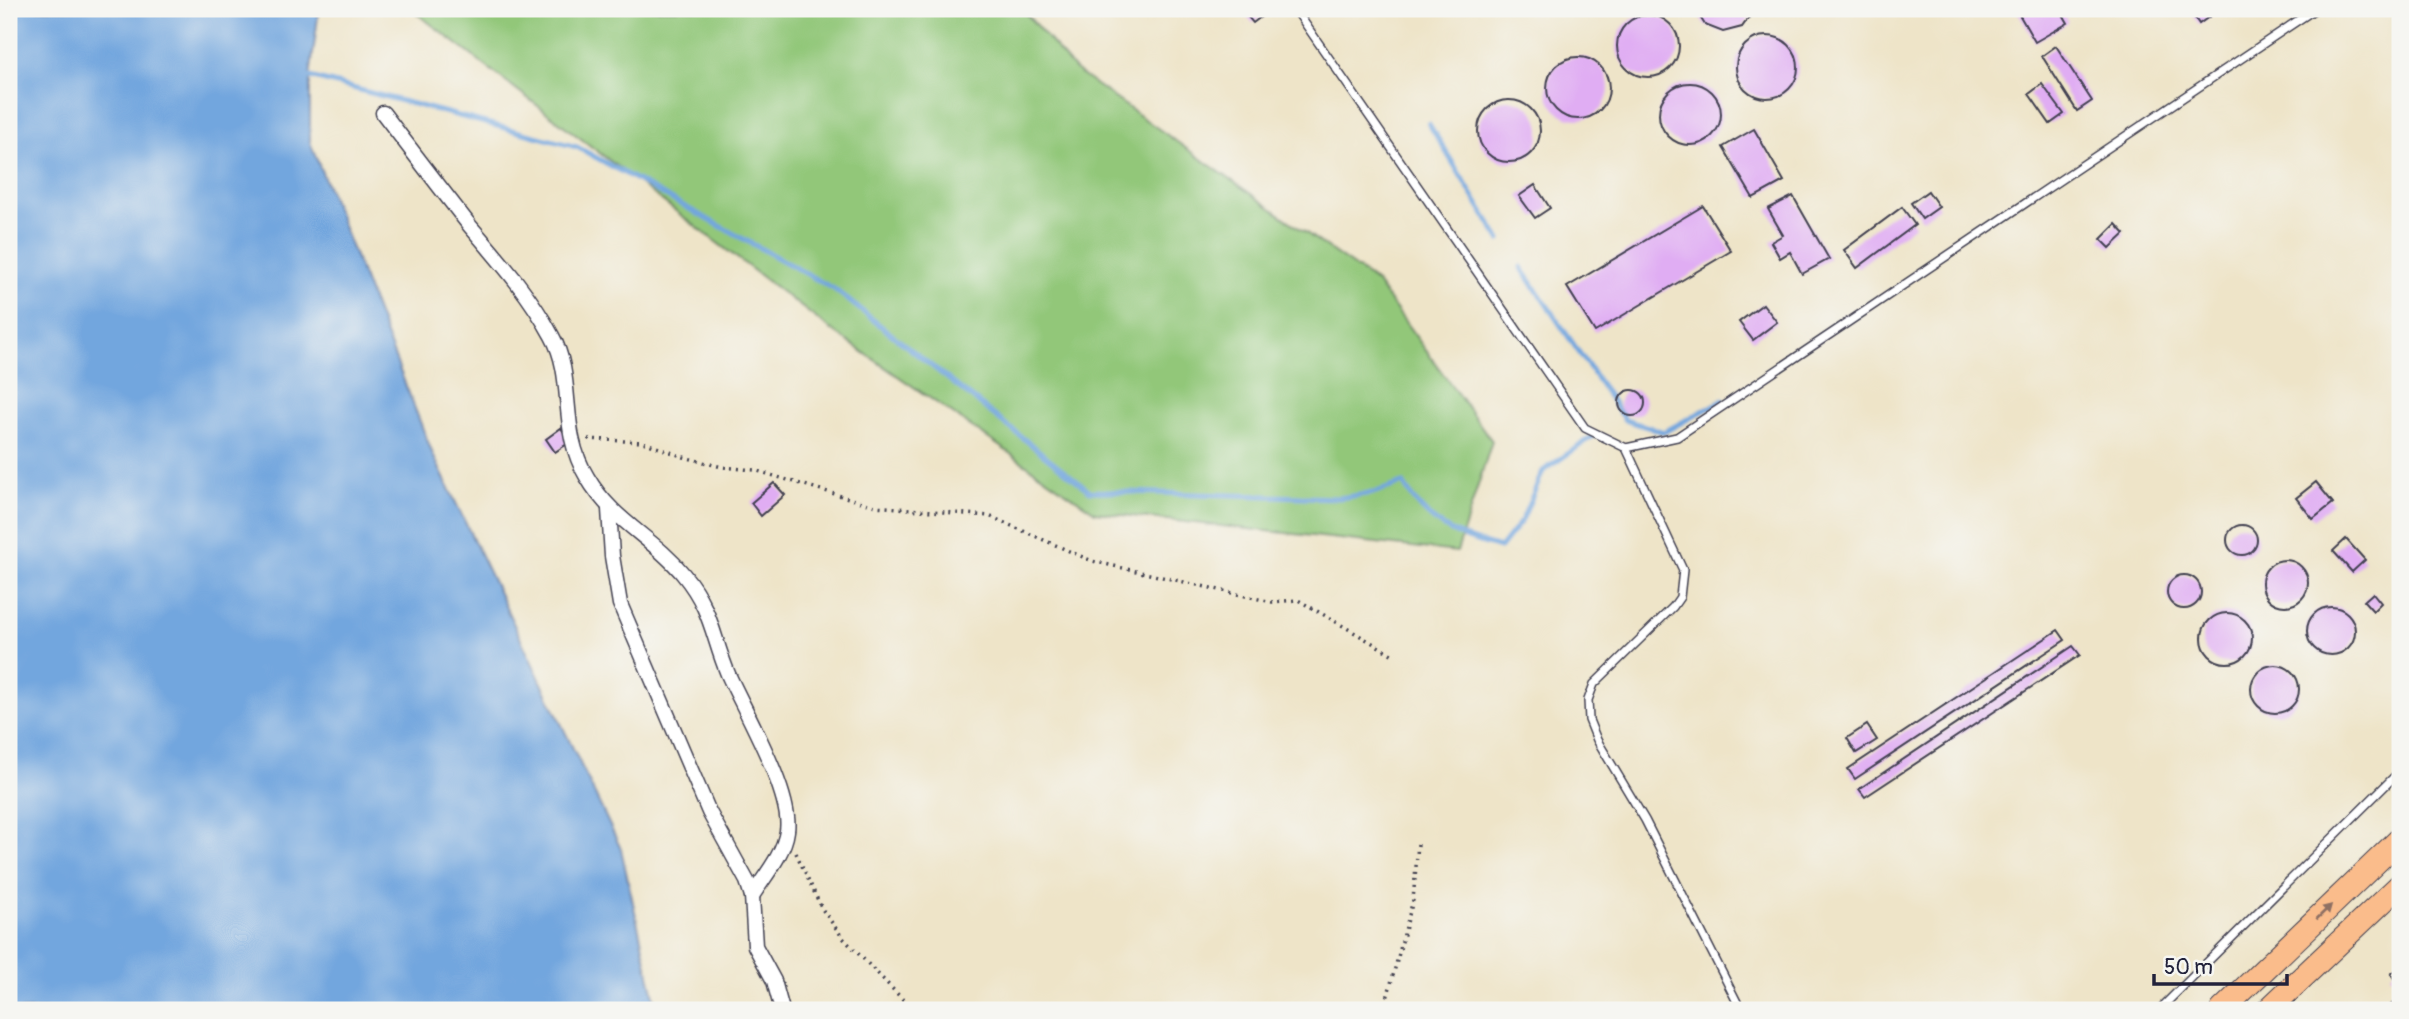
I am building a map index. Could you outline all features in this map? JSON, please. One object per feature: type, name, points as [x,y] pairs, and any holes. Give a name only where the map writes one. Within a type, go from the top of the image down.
[{"type":"main road","points":[[2222,1010],[2400,839]]},
{"type":"main road","points":[[2268,1010],[2400,885]]},
{"type":"street","points":[[383,113],[472,228],[513,274],[552,336],[564,361],[567,423],[586,476],[609,509],[683,573],[703,603],[716,633],[727,671],[776,780],[784,805],[787,831],[779,852],[752,896]]},
{"type":"street","points":[[609,509],[612,556],[621,604],[709,811],[747,881],[752,896],[755,946],[774,981],[782,1010]]},
{"type":"lane","points":[[1295,9],[1585,428],[1626,448],[1677,437],[2315,9]]},
{"type":"lane","points":[[1626,448],[1683,570],[1683,583],[1673,607],[1594,684],[1588,700],[1589,720],[1597,740],[1655,839],[1741,1010]]},
{"type":"lane","points":[[2160,1010],[2400,771]]},
{"type":"path","points":[[572,439],[643,442],[684,457],[722,467],[754,470],[875,506],[989,516],[1092,561],[1272,602],[1298,600],[1395,656]]},
{"type":"path","points":[[787,831],[822,909],[843,938],[913,1010]]},
{"type":"path","points":[[1384,1010],[1413,900],[1418,844]]},
{"type":"green space","points":[[411,9],[1022,9],[1075,70],[1376,282],[1492,441],[1457,552],[1095,512],[834,332]]},
{"type":"water","points":[[9,9],[319,9],[310,77],[310,142],[434,457],[621,849],[657,1010],[9,1010]]},
{"type":"building","points":[[1241,9],[1257,9],[1262,16],[1253,23]]},
{"type":"building","points":[[1695,9],[1755,9],[1742,27],[1723,32],[1705,25]]},
{"type":"building","points":[[2016,9],[2060,9],[2068,23],[2035,42]]},
{"type":"building","points":[[2189,9],[2220,9],[2199,24]]},
{"type":"building","points":[[1648,15],[1660,17],[1670,24],[1677,34],[1677,58],[1670,68],[1660,75],[1648,77],[1636,75],[1626,68],[1619,58],[1617,46],[1619,34],[1626,24],[1636,17]]},
{"type":"building","points":[[1767,36],[1779,38],[1789,45],[1796,55],[1796,79],[1789,89],[1779,96],[1767,98],[1755,96],[1745,89],[1738,79],[1736,67],[1738,55],[1745,45],[1755,38]]},
{"type":"building","points":[[2056,46],[2092,101],[2077,111],[2042,56]]},
{"type":"building","points":[[1578,57],[1600,66],[1609,88],[1600,110],[1578,119],[1556,110],[1547,88],[1556,66]]},
{"type":"building","points":[[1690,83],[1702,85],[1712,92],[1719,102],[1719,126],[1712,136],[1702,143],[1690,145],[1678,143],[1668,136],[1661,126],[1659,114],[1661,102],[1668,92],[1678,85]]},
{"type":"building","points":[[2042,84],[2064,114],[2050,124],[2029,94]]},
{"type":"building","points":[[1509,100],[1531,109],[1540,131],[1531,153],[1509,162],[1487,153],[1478,131],[1487,109]]},
{"type":"building","points":[[1754,129],[1784,181],[1753,198],[1723,147]]},
{"type":"building","points":[[1535,185],[1550,208],[1535,218],[1519,196]]},
{"type":"building","points":[[1928,191],[1939,207],[1922,219],[1911,203]]},
{"type":"building","points":[[1793,196],[1829,259],[1802,274],[1790,252],[1780,258],[1771,242],[1783,235],[1768,209]]},
{"type":"building","points":[[1703,206],[1731,251],[1595,332],[1567,287]]},
{"type":"building","points":[[1902,207],[1915,225],[1857,268],[1844,250]]},
{"type":"building","points":[[2116,224],[2125,234],[2110,248],[2101,239]]},
{"type":"building","points":[[1763,304],[1777,322],[1753,340],[1739,322]]},
{"type":"building","points":[[1632,390],[1641,394],[1645,403],[1641,412],[1632,416],[1623,412],[1619,403],[1623,394]]},
{"type":"building","points":[[561,428],[570,442],[555,452],[546,439]]},
{"type":"building","points":[[2316,482],[2333,503],[2313,519],[2296,498]]},
{"type":"building","points":[[774,483],[785,495],[761,516],[751,503]]},
{"type":"building","points":[[2242,525],[2253,529],[2257,540],[2253,551],[2242,555],[2231,551],[2227,540],[2231,529]]},
{"type":"building","points":[[2346,539],[2365,560],[2352,572],[2333,551]]},
{"type":"building","points":[[2285,560],[2301,567],[2308,583],[2301,599],[2285,606],[2269,599],[2262,583],[2269,567]]},
{"type":"building","points":[[2184,575],[2196,580],[2201,592],[2196,604],[2184,609],[2172,604],[2167,592],[2172,580]]},
{"type":"building","points":[[2373,593],[2381,603],[2373,611],[2364,601]]},
{"type":"building","points":[[2331,607],[2348,614],[2355,631],[2348,648],[2331,655],[2314,648],[2307,631],[2314,614]]},
{"type":"building","points":[[2227,613],[2244,621],[2252,638],[2244,655],[2227,663],[2210,655],[2202,638],[2210,621]]},
{"type":"building","points":[[2058,630],[2065,640],[1855,779],[1848,769]]},
{"type":"building","points":[[2073,646],[2080,655],[1865,797],[1859,789]]},
{"type":"building","points":[[2275,665],[2292,672],[2299,689],[2292,706],[2275,713],[2258,706],[2251,689],[2258,672]]},
{"type":"building","points":[[1867,725],[1877,740],[1856,753],[1847,738]]},
{"type":"building","points":[[2400,967],[2400,987],[2391,974]]},
{"type":"building","points":[[2398,999],[2400,1010],[2385,1010]]},
{"type":"waterway","points":[[310,77],[577,147],[834,289],[1090,491],[1339,498],[1373,493],[1403,483],[1422,509],[1444,527],[1500,548],[1522,520],[1543,471],[1592,437]]},
{"type":"waterway","points":[[1429,124],[1500,240]]},
{"type":"waterway","points":[[1521,267],[1625,420],[1664,432],[1723,400]]}]
